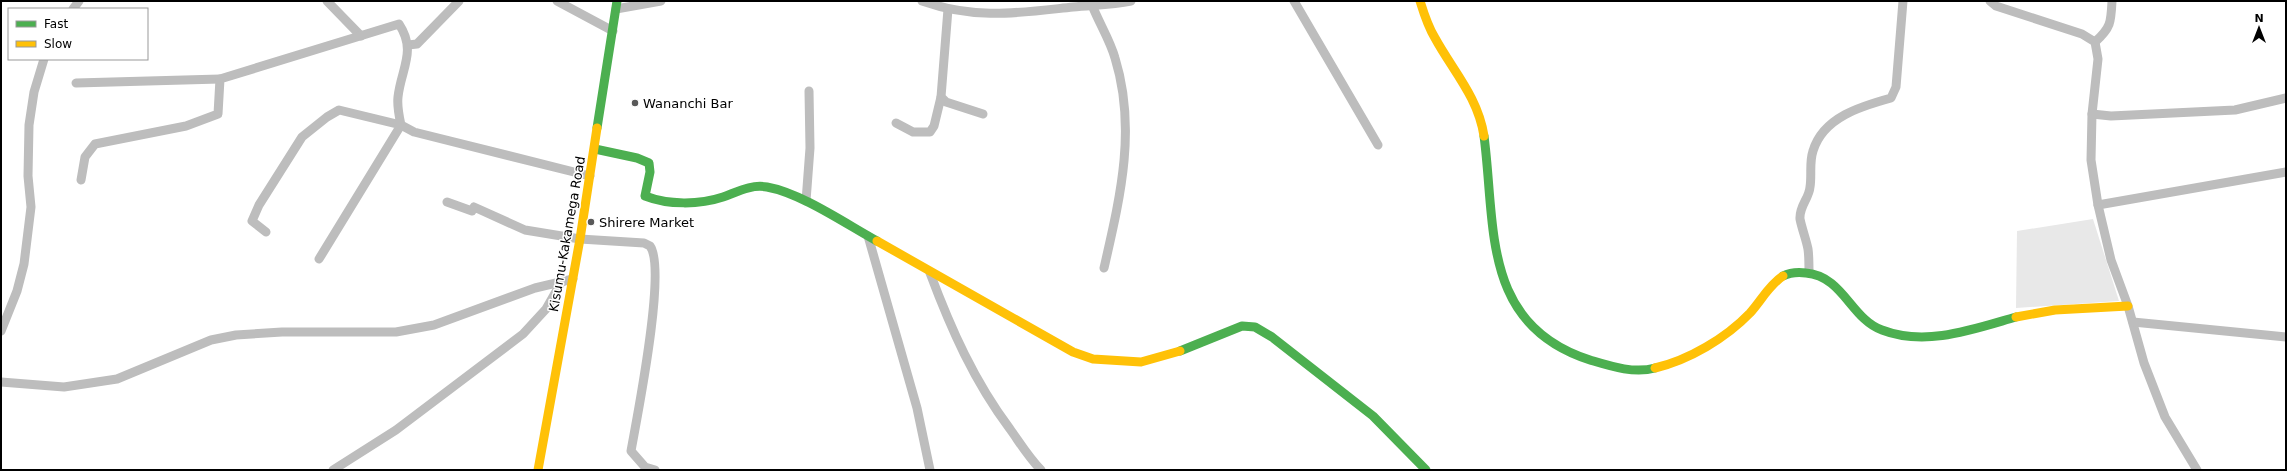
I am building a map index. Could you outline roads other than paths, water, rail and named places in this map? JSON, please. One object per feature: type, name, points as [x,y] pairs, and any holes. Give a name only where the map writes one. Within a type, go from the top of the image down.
[{"type":"main road","points":[[1420,1],[1428,27],[1471,96],[1481,120],[1493,235],[1500,264],[1520,314],[1532,328],[1542,336],[1576,356],[1627,369],[1651,370],[1683,358],[1718,338],[1746,318],[1771,286],[1786,274],[1809,273],[1825,279],[1847,296],[1862,318],[1877,331],[1895,334],[1944,335],[1980,329],[2028,313],[2064,309],[2128,306]]},
{"type":"main road","name":"Kisumu-Kakamega Road","points":[[538,470],[580,239],[617,5]]},
{"type":"main road","points":[[595,150],[637,158],[649,163],[650,172],[646,196],[656,201],[706,202],[742,189],[759,187],[776,190],[806,201],[930,273],[966,290],[1073,352],[1093,359],[1128,362],[1156,359],[1202,343],[1235,328],[1255,327],[1272,337],[1373,416],[1426,470]]},
{"type":"street","points":[[327,1],[361,36]]},
{"type":"street","points":[[408,45],[417,44],[459,1]]},
{"type":"street","points":[[558,1],[612,31]]},
{"type":"street","points":[[617,5],[661,1]]},
{"type":"street","points":[[922,1],[966,13],[1009,14],[1131,1]]},
{"type":"street","points":[[1294,1],[1378,145]]},
{"type":"street","points":[[1809,273],[1808,250],[1800,218],[1801,209],[1809,195],[1810,167],[1813,150],[1821,135],[1843,116],[1861,106],[1891,98],[1896,87],[1902,1]]},
{"type":"street","points":[[1990,1],[1996,6],[2082,34],[2095,42],[2098,59],[2092,114],[2091,160],[2098,205],[2111,260],[2128,306],[2144,363],[2165,417],[2197,470]]},
{"type":"street","points":[[2095,42],[2105,33],[2111,22],[2112,1]]},
{"type":"street","points":[[1092,5],[1115,58],[1124,93],[1127,136],[1125,168],[1104,268]]},
{"type":"street","points":[[896,123],[913,132],[930,132],[934,126],[941,97],[948,9]]},
{"type":"street","points":[[76,83],[220,79],[399,24],[405,33],[408,45],[408,55],[397,98],[401,125],[319,259]]},
{"type":"street","points":[[1,331],[17,291],[24,264],[31,207],[28,176],[29,125],[34,92],[44,60]]},
{"type":"street","points":[[81,180],[85,157],[95,144],[186,126],[218,114],[220,79]]},
{"type":"street","points":[[806,201],[810,148],[809,92]]},
{"type":"street","points":[[941,97],[946,102],[983,114]]},
{"type":"street","points":[[2092,114],[2111,116],[2235,110],[2286,98]]},
{"type":"street","points":[[266,232],[252,221],[259,205],[302,137],[313,127],[339,110],[401,125],[414,132],[590,176]]},
{"type":"street","points":[[2098,205],[2286,172]]},
{"type":"street","points":[[446,202],[472,211],[474,207],[525,230],[580,239],[644,243],[653,250],[655,268],[653,309],[631,451],[645,467],[655,470]]},
{"type":"street","points":[[868,236],[917,408],[930,470]]},
{"type":"street","points":[[930,273],[949,326],[970,369],[995,410],[1041,470]]},
{"type":"street","points":[[1,382],[64,387],[117,379],[211,340],[236,335],[270,332],[349,333],[404,330],[434,325],[535,288],[573,279]]},
{"type":"street","points":[[333,470],[396,430],[523,334],[546,309],[562,281]]},
{"type":"street","points":[[2133,322],[2286,337]]},
{"type":"place","name":"Wananchi Bar","points":[[635,103]]},
{"type":"place","name":"Shirere Market","points":[[591,222]]}]
